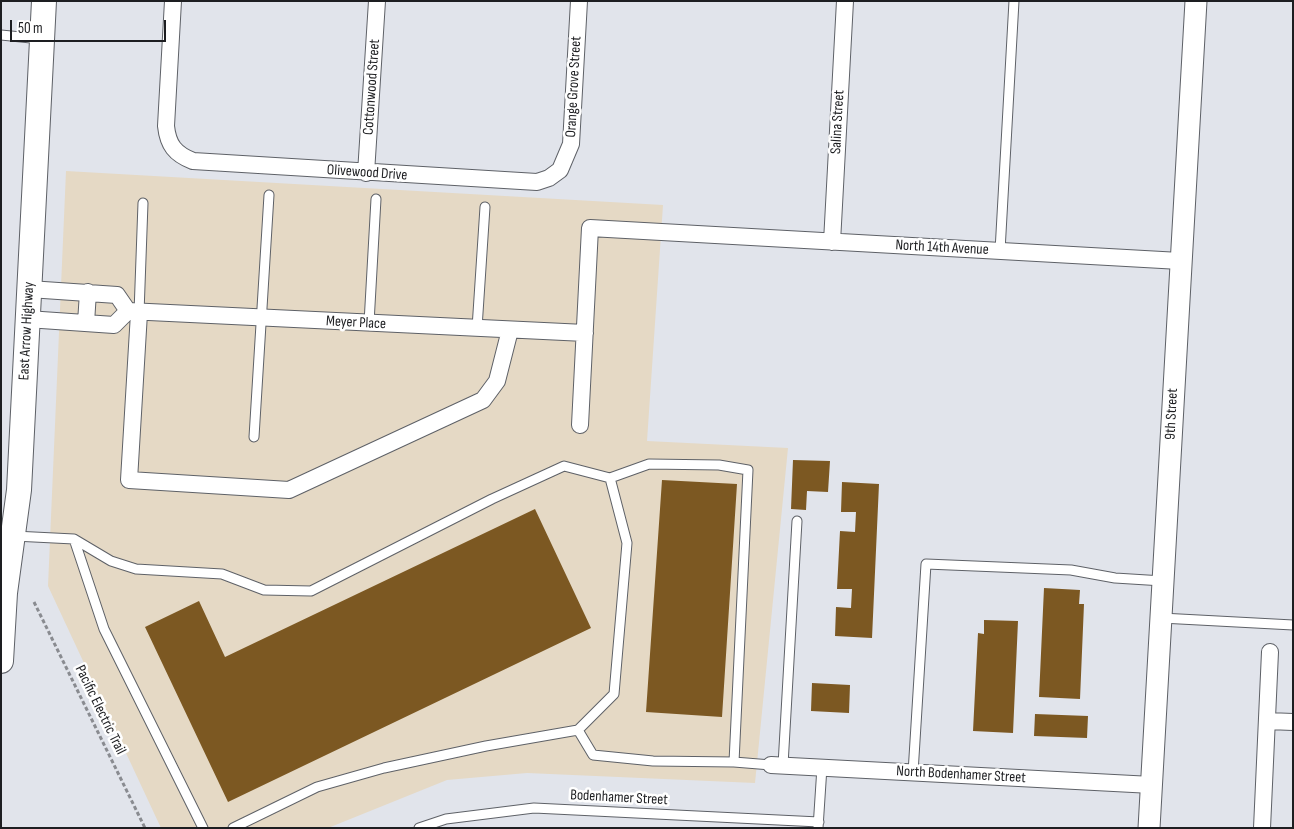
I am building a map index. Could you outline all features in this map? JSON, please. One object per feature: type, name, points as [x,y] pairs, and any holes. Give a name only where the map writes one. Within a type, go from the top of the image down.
[{"type":"main road","name":"East Arrow Highway","points":[[1,661],[11,536],[19,490],[44,1]]},
{"type":"street","name":"Olivewood Drive","points":[[173,1],[166,126],[168,140],[174,150],[183,157],[193,161],[537,182],[560,170]]},
{"type":"street","name":"Cottonwood Street","points":[[366,173],[377,1]]},
{"type":"street","name":"Orange Grove Street","points":[[560,170],[571,144],[579,1]]},
{"type":"street","name":"Salina Street","points":[[832,242],[845,1]]},
{"type":"street","name":"9th Street","points":[[1149,828],[1196,1]]},
{"type":"street","name":"North 14th Avenue","points":[[585,333],[590,228],[655,231],[704,236],[1180,261]]},
{"type":"street","points":[[29,288],[117,295],[134,312],[129,480],[289,490],[483,400],[497,381],[510,330]]},
{"type":"street","points":[[86,322],[88,292]]},
{"type":"street","points":[[27,319],[114,324],[134,312]]},
{"type":"street","name":"Meyer Place","points":[[134,312],[585,333]]},
{"type":"street","points":[[580,425],[585,333]]},
{"type":"street","points":[[1262,828],[1270,652]]},
{"type":"street","points":[[1268,721],[1293,722]]},
{"type":"street","name":"North Bodenhamer Street","points":[[777,765],[1152,785]]},
{"type":"lane","points":[[1000,251],[1014,1]]},
{"type":"lane","points":[[1,35],[42,39]]},
{"type":"lane","points":[[254,437],[269,195]]},
{"type":"lane","points":[[369,323],[376,199]]},
{"type":"lane","points":[[134,312],[143,203]]},
{"type":"lane","points":[[477,328],[484,207]]},
{"type":"lane","points":[[11,536],[74,539],[111,561],[136,570],[222,574],[264,590],[312,591],[492,498],[564,466],[610,478],[649,464],[719,465],[748,470],[734,762]]},
{"type":"lane","points":[[233,828],[317,787],[374,771],[486,746],[578,730],[614,694],[627,543],[610,478]]},
{"type":"lane","points":[[578,730],[593,755],[653,761],[734,762],[777,765],[797,521]]},
{"type":"lane","points":[[74,539],[104,630],[203,828]]},
{"type":"lane","points":[[913,773],[926,564],[1071,570],[1116,578],[1163,581]]},
{"type":"lane","points":[[1161,618],[1293,625]]},
{"type":"lane","points":[[819,825],[822,767]]},
{"type":"lane","name":"Bodenhamer Street","points":[[420,828],[446,819],[534,808],[819,825]]},
{"type":"path","name":"Pacific Electric Trail","points":[[34,602],[145,828]]},
{"type":"shaded area","points":[[66,171],[663,205],[647,441],[788,448],[755,783],[527,773],[447,780],[328,828],[161,828],[48,586]]},
{"type":"building","points":[[793,460],[830,461],[828,492],[807,491],[806,510],[791,509]]},
{"type":"building","points":[[662,480],[737,484],[722,717],[646,712]]},
{"type":"building","points":[[842,482],[879,484],[872,638],[835,636],[836,607],[851,608],[852,589],[837,589],[840,531],[855,532],[856,512],[841,512]]},
{"type":"building","points":[[535,509],[591,628],[228,802],[145,627],[199,601],[225,657]]},
{"type":"building","points":[[1044,588],[1080,590],[1079,604],[1084,604],[1080,699],[1039,697]]},
{"type":"building","points":[[984,620],[1018,621],[1013,733],[973,731],[978,633],[984,634]]},
{"type":"building","points":[[812,683],[850,685],[849,713],[811,711]]},
{"type":"building","points":[[1035,714],[1088,716],[1087,738],[1034,736]]}]
